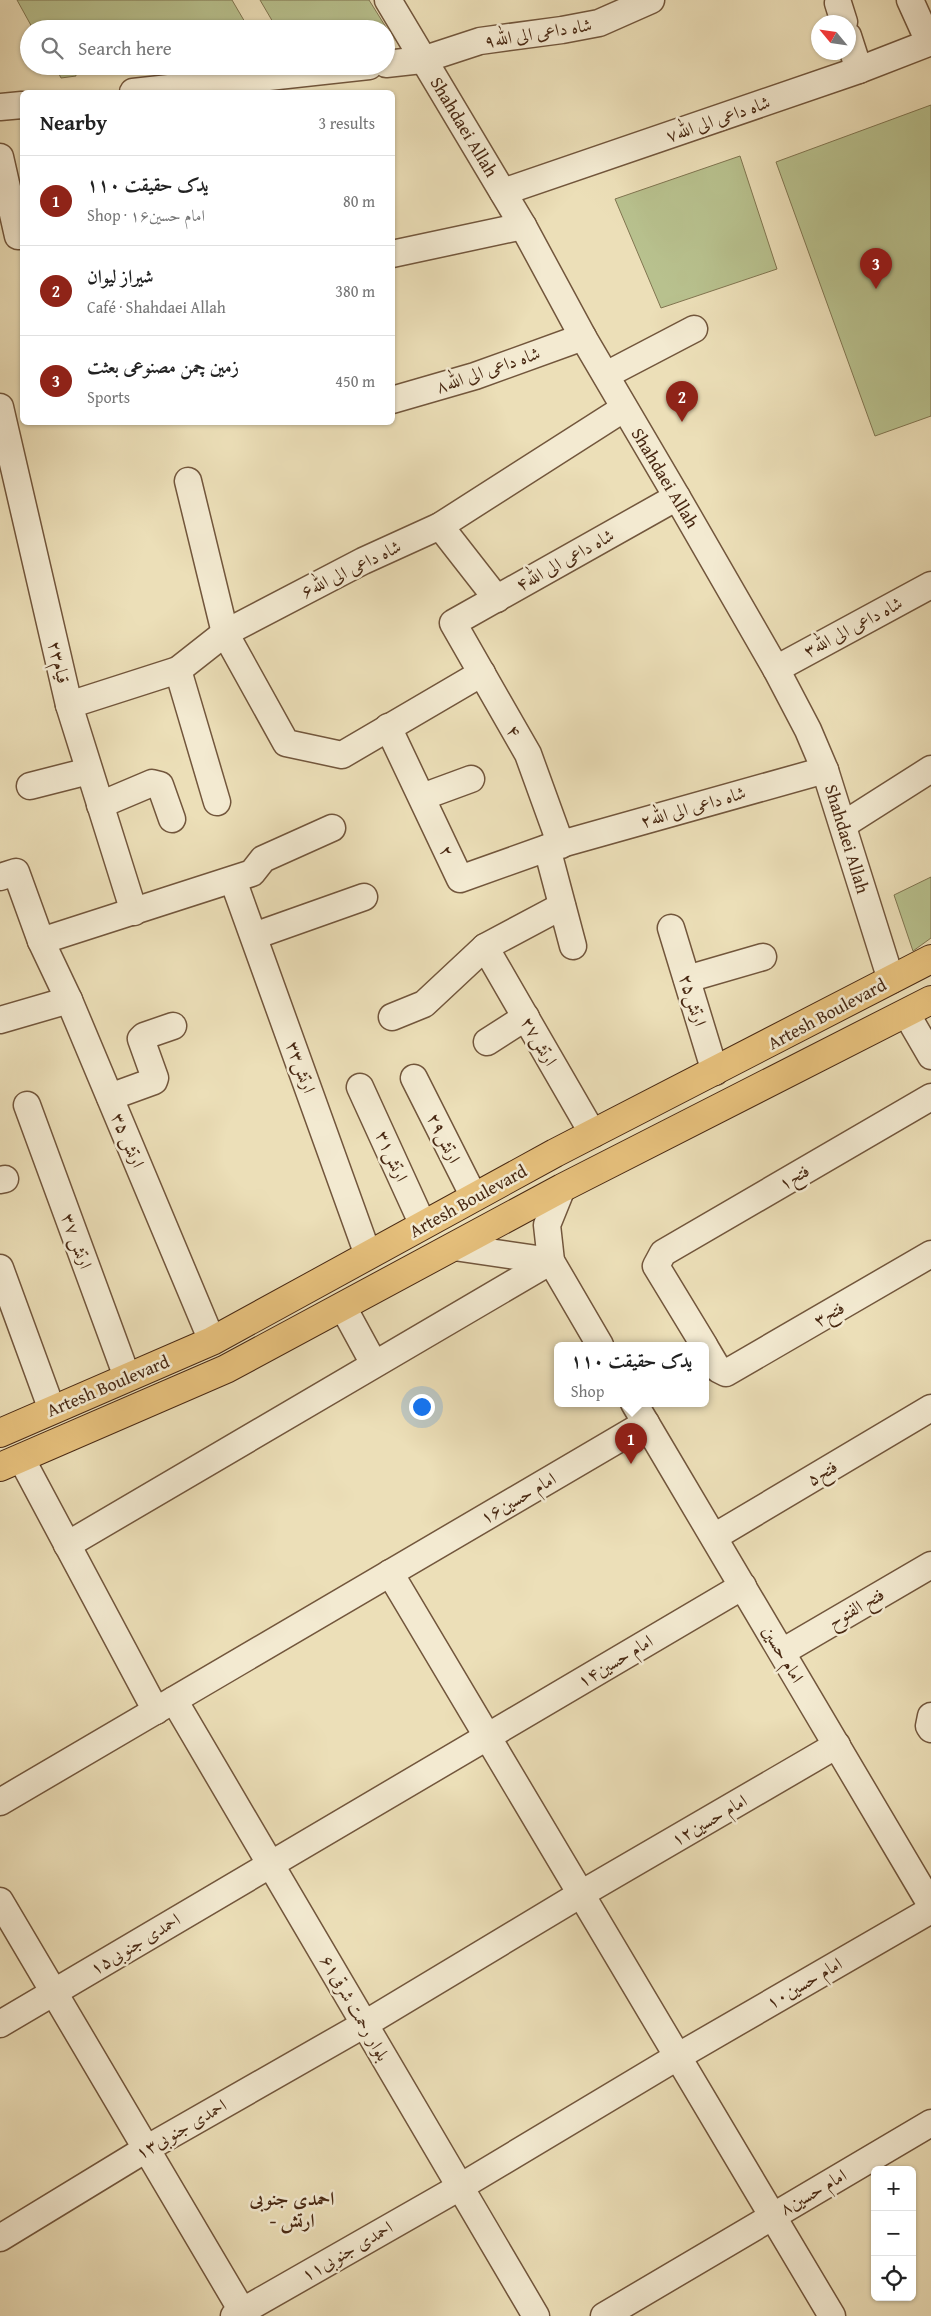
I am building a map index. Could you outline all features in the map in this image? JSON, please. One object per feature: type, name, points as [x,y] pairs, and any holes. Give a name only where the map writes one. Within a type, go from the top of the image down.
[{"type":"main road","name":"Artesh Boulevard","points":[[0,1433],[212,1341],[593,1134],[931,959]]},
{"type":"main road","name":"Artesh Boulevard","points":[[11,1462],[226,1369],[562,1188],[931,1000]]},
{"type":"street","name":"Shahdaei Allah","points":[[388,0],[422,60],[504,192],[583,337],[776,669],[808,730],[825,770],[891,980]]},
{"type":"street","name":"شاه داعی الی الله۹","points":[[395,63],[422,60],[480,41],[599,23],[651,0]]},
{"type":"street","points":[[910,0],[930,42]]},
{"type":"street","name":"شاه داعی الی الله۷","points":[[504,192],[859,70],[930,42]]},
{"type":"street","points":[[856,60],[859,70]]},
{"type":"street","points":[[169,90],[205,88],[302,75]]},
{"type":"street","points":[[0,107],[20,105]]},
{"type":"street","points":[[0,157],[18,236]]},
{"type":"street","points":[[395,253],[523,226]]},
{"type":"street","points":[[606,375],[694,330]]},
{"type":"street","name":"شاه داعی الی الله۸","points":[[395,399],[475,376],[583,337]]},
{"type":"street","name":"قیام۲۳","points":[[0,407],[69,705],[134,912]]},
{"type":"street","name":"شاه داعی الی الله۶","points":[[69,705],[178,670],[226,633],[363,562],[440,526],[624,409]]},
{"type":"street","points":[[188,481],[226,633],[286,743],[342,755],[482,673]]},
{"type":"street","name":"شاه داعی الی الله۴","points":[[454,623],[677,497]]},
{"type":"street","points":[[440,526],[498,598]]},
{"type":"street","name":"شاه داعی الی الله۳","points":[[776,669],[931,586]]},
{"type":"street","name":"۴","points":[[454,623],[528,754],[554,846],[562,906],[573,946]]},
{"type":"street","points":[[178,670],[217,802]]},
{"type":"street","name":"۲","points":[[388,727],[460,878],[554,846]]},
{"type":"street","points":[[843,825],[931,769]]},
{"type":"street","name":"شاه داعی الی الله۲","points":[[554,846],[825,770]]},
{"type":"street","points":[[30,786],[89,771]]},
{"type":"street","points":[[422,797],[471,779]]},
{"type":"street","points":[[100,804],[152,783],[160,785],[163,790],[172,818]]},
{"type":"street","points":[[42,941],[252,874],[263,859],[332,828]]},
{"type":"street","name":"ارتش ۳۵","points":[[0,876],[16,872],[42,941],[69,1000],[212,1341]]},
{"type":"street","name":"ارتش۳۳","points":[[233,880],[368,1255]]},
{"type":"street","points":[[254,936],[364,897]]},
{"type":"street","points":[[392,1017],[424,1004],[485,947],[562,906]]},
{"type":"street","name":"ارتش۲۵","points":[[671,928],[715,1072]]},
{"type":"street","name":"ارتش۲۷","points":[[485,947],[593,1134]]},
{"type":"street","points":[[687,979],[763,957]]},
{"type":"street","points":[[0,1020],[69,1000]]},
{"type":"street","points":[[906,1013],[931,1056]]},
{"type":"street","points":[[487,1042],[526,1017]]},
{"type":"street","points":[[110,1097],[154,1082],[155,1078],[141,1039],[173,1026]]},
{"type":"street","name":"ارتش۲۹","points":[[414,1078],[474,1198]]},
{"type":"street","name":"ارتش۳۱","points":[[360,1087],[423,1225]]},
{"type":"street","name":"۱فتح","points":[[702,1342],[656,1266],[663,1253],[931,1097]]},
{"type":"street","name":"ارتش ۳۷","points":[[27,1105],[127,1378]]},
{"type":"street","points":[[562,1188],[547,1225],[550,1261],[598,1342]]},
{"type":"street","points":[[454,1247],[550,1261]]},
{"type":"street","name":"۳فتح","points":[[709,1354],[718,1369],[726,1373],[931,1254]]},
{"type":"street","points":[[67,1545],[550,1261]]},
{"type":"street","points":[[0,1268],[52,1410]]},
{"type":"street","points":[[343,1307],[374,1364]]},
{"type":"street","name":"۵فتح","points":[[714,1537],[931,1408]]},
{"type":"street","name":"امام حسین","points":[[640,1413],[931,1905]]},
{"type":"street","name":"امام حسین۱۶","points":[[0,1802],[390,1573],[640,1413]]},
{"type":"street","name":"بلوار رحمت شرقی۶۱","points":[[11,1462],[67,1545],[165,1705],[271,1864],[536,2316]]},
{"type":"street","name":"فتح الفتوح","points":[[782,1652],[931,1565]]},
{"type":"street","points":[[390,1573],[832,2316]]},
{"type":"street","name":"امام حسین۱۴","points":[[271,1864],[742,1586]]},
{"type":"street","name":"امام حسین۱۲","points":[[365,2024],[581,1894],[837,1745]]},
{"type":"street","name":"احمدی جنوبی۱۵","points":[[0,2024],[271,1864]]},
{"type":"street","points":[[0,1901],[146,2149],[240,2314]]},
{"type":"street","name":"امام حسین۱۰","points":[[460,2187],[678,2056],[931,1910]]},
{"type":"street","name":"احمدی جنوبی۱۳","points":[[0,2238],[146,2149],[365,2024]]},
{"type":"street","name":"امام حسین۸","points":[[604,2316],[772,2215],[931,2123]]},
{"type":"street","name":"احمدی جنوبی۱۱","points":[[240,2314],[460,2187]]},
{"type":"green space","points":[[17,0],[232,0],[244,20],[28,20]]},
{"type":"green space","points":[[260,0],[369,0],[382,20],[272,20]]},
{"type":"green space","points":[[60,75],[76,75],[76,76],[61,78]]},
{"type":"green space","points":[[931,105],[931,416],[875,436],[776,162]]},
{"type":"green space","points":[[740,156],[777,269],[661,308],[615,199]]},
{"type":"green space","points":[[931,877],[931,938],[913,951],[894,895]]},
{"type":"place","name":"زمین چمن مصنوعی بعثت","points":[[876,289]]},
{"type":"place","name":"شیراز لیوان","points":[[682,422]]},
{"type":"place","name":"یدک حقیقت ۱۱۰","points":[[631,1464]]},
{"type":"district","name":"احمدی جنوبی - ارتش","points":[[292,2209]]}]
